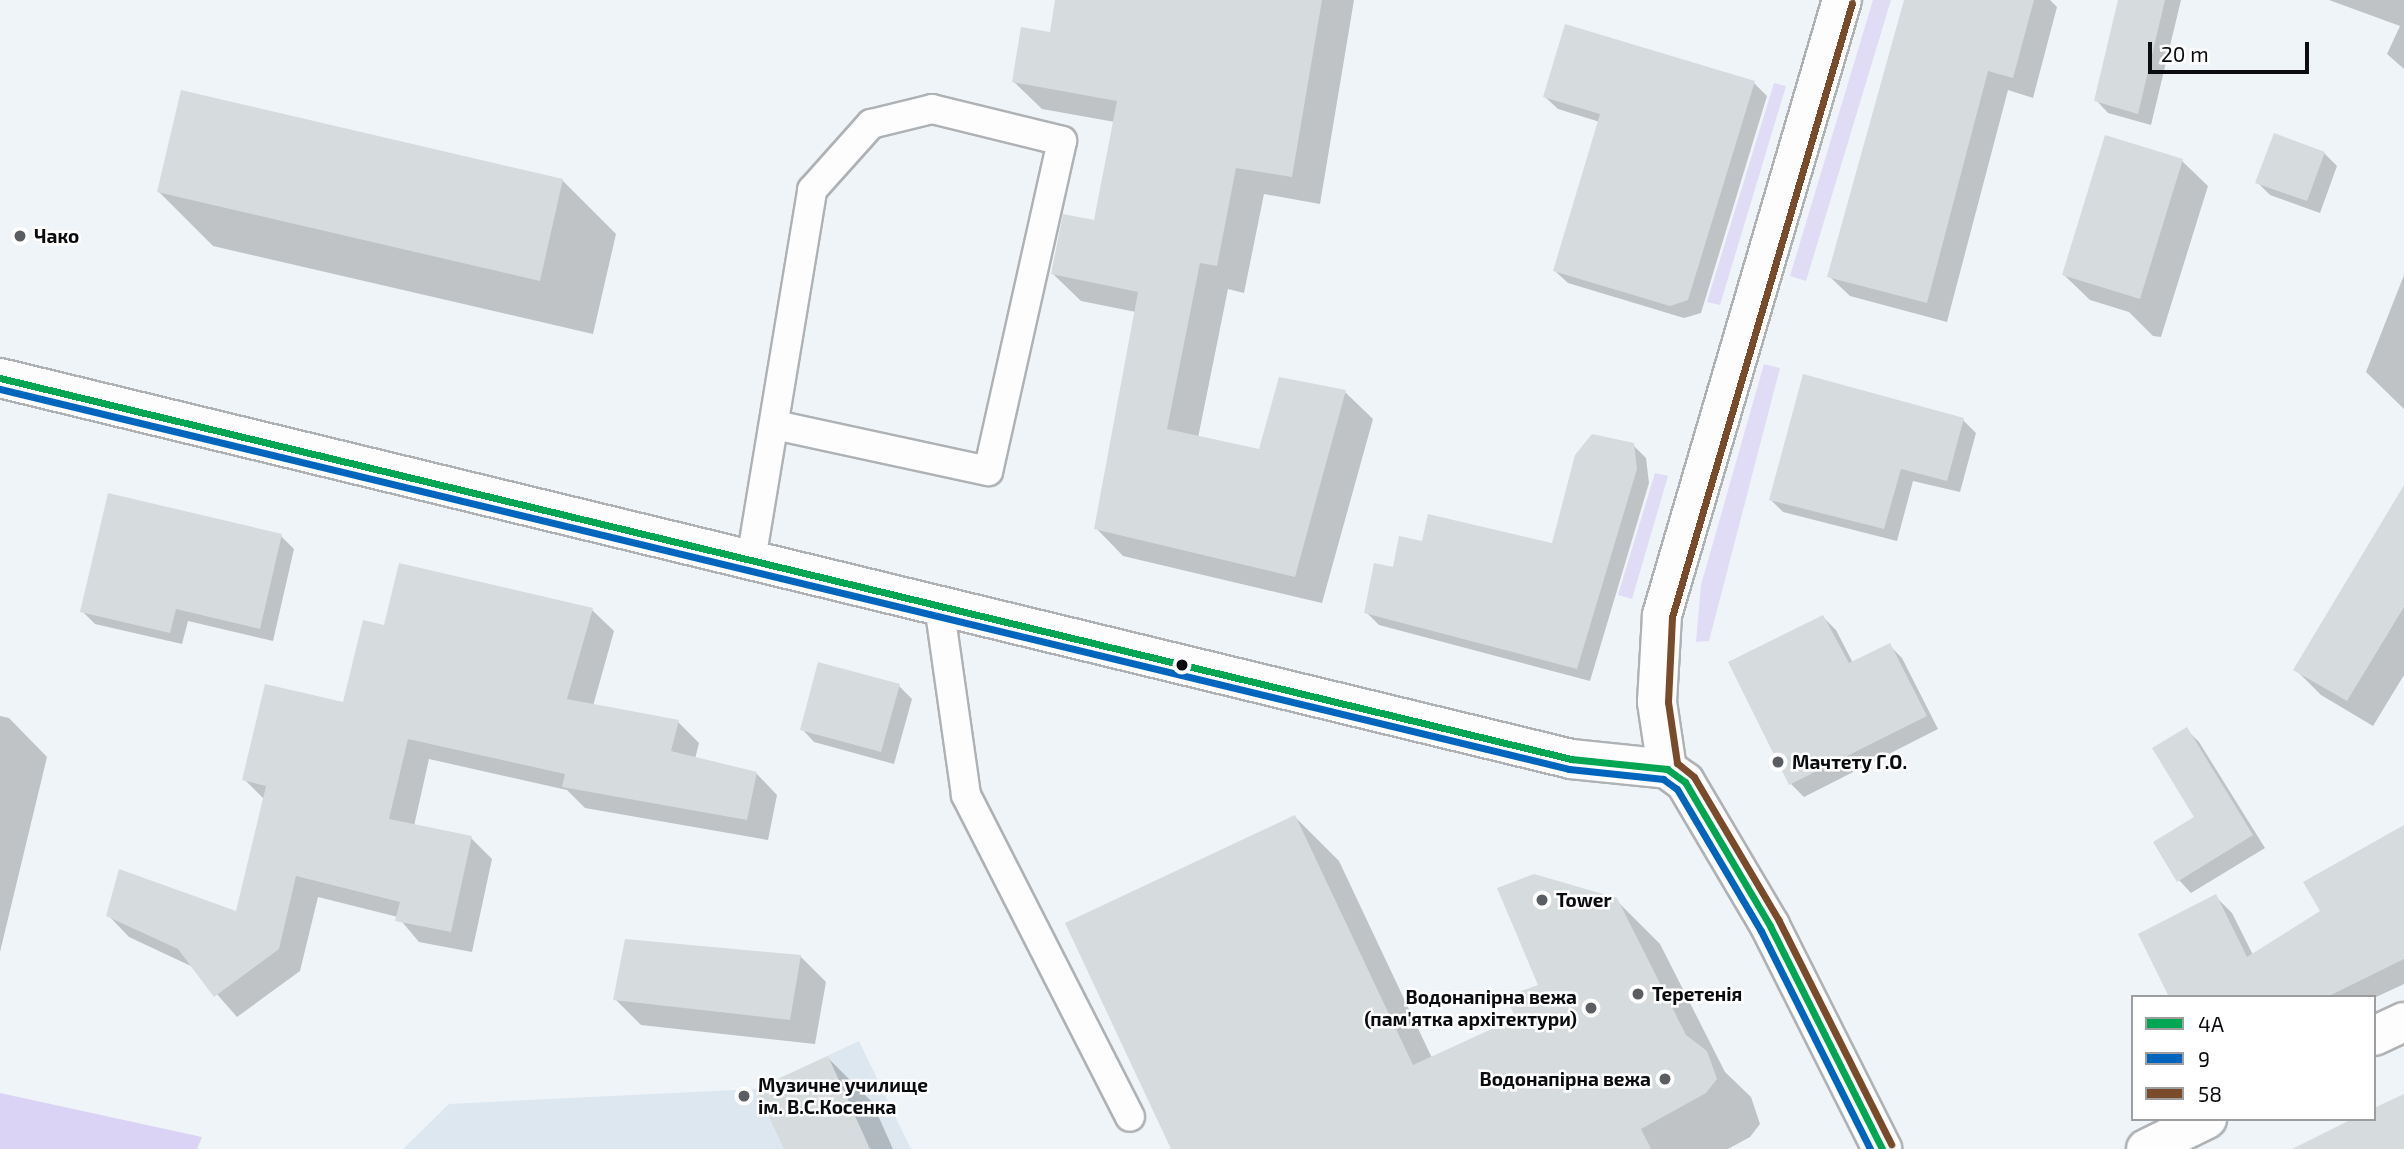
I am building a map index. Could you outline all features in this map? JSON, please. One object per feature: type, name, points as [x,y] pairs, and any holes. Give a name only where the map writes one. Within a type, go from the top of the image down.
[{"type":"street","points":[[1667,769],[1657,702],[1661,615],[1842,0]]},
{"type":"street","points":[[0,378],[1571,759],[1667,769],[1685,782],[1770,926],[1882,1149]]},
{"type":"street","points":[[2376,1035],[2404,1022]]},
{"type":"street","points":[[2146,1149],[2203,1121]]},
{"type":"lane","points":[[751,560],[812,190],[871,124],[932,109],[1062,141],[988,471],[775,425]]},
{"type":"lane","points":[[939,605],[967,795],[1130,1117]]},
{"type":"shaded area","points":[[1873,0],[1891,0],[1806,281],[1790,276]]},
{"type":"shaded area","points":[[1774,83],[1786,86],[1720,305],[1707,302]]},
{"type":"shaded area","points":[[1764,364],[1780,368],[1709,641],[1696,642],[1701,585]]},
{"type":"shaded area","points":[[1655,473],[1668,476],[1632,599],[1618,595]]},
{"type":"shaded area","name":"Музичне училище ім. В.С.Косенка","points":[[859,1041],[911,1149],[403,1149],[449,1104],[756,1089]]},
{"type":"shaded area","points":[[0,1093],[202,1137],[197,1149],[0,1149]]},
{"type":"building","points":[[1055,0],[1322,0],[1292,177],[1236,168],[1217,266],[1200,263],[1167,429],[1259,449],[1279,377],[1346,390],[1295,577],[1094,529],[1138,292],[1051,274],[1063,214],[1094,220],[1117,101],[1012,82],[1021,27],[1050,32]]},
{"type":"building","points":[[1904,0],[2034,0],[2013,78],[1988,71],[1927,303],[1827,277]]},
{"type":"building","points":[[2118,0],[2165,0],[2138,114],[2094,101]]},
{"type":"building","points":[[1565,24],[1755,81],[1688,300],[1670,306],[1553,271],[1600,114],[1543,97]]},
{"type":"building","points":[[181,90],[563,179],[540,281],[157,192]]},
{"type":"building","points":[[2274,133],[2325,152],[2307,201],[2255,183]]},
{"type":"building","points":[[2105,135],[2183,159],[2140,299],[2062,275]]},
{"type":"building","points":[[1803,374],[1964,418],[1947,481],[1901,469],[1884,529],[1769,500]]},
{"type":"building","points":[[1592,434],[1634,443],[1637,469],[1577,669],[1364,613],[1374,563],[1393,567],[1399,536],[1422,541],[1428,514],[1552,543],[1575,455]]},
{"type":"building","points":[[2404,485],[2404,607],[2347,701],[2293,670]]},
{"type":"building","points":[[108,493],[282,534],[260,629],[176,609],[170,633],[80,612]]},
{"type":"building","points":[[399,563],[593,608],[567,699],[679,720],[671,751],[757,772],[747,820],[562,787],[565,774],[408,739],[389,819],[472,836],[451,932],[395,921],[400,902],[296,876],[279,949],[214,997],[178,949],[106,916],[119,869],[236,911],[266,786],[242,780],[265,684],[343,702],[363,620],[384,625]]},
{"type":"building","points":[[1823,615],[1849,663],[1890,643],[1927,716],[1789,785],[1728,662]]},
{"type":"building","points":[[818,662],[900,684],[881,752],[800,730]]},
{"type":"building","points":[[2187,727],[2253,835],[2177,882],[2153,842],[2194,817],[2152,748]]},
{"type":"building","points":[[1295,815],[1413,1065],[1516,1018],[1505,997],[1538,985],[1497,888],[1534,874],[1617,898],[1686,1035],[1707,1051],[1717,1079],[1706,1093],[1641,1129],[1651,1149],[1171,1149],[1065,923]]},
{"type":"building","points":[[2404,825],[2404,959],[2331,995],[2168,995],[2138,934],[2216,894],[2247,957],[2320,911],[2303,882]]},
{"type":"building","points":[[625,939],[801,955],[790,1020],[613,1000]]},
{"type":"building","points":[[828,1056],[870,1149],[784,1149],[756,1089]]},
{"type":"building","points":[[2404,1094],[2404,1149],[2292,1149],[2348,1121],[2376,1121],[2376,1107]]},
{"type":"transit line","name":"58","points":[[1852,3],[1672,617],[1668,702],[1677,763],[1694,777],[1779,921],[1891,1144]]},
{"type":"transit line","name":"4А","points":[[0,378],[1571,759],[1667,769],[1685,782],[1770,926],[1882,1149]]},
{"type":"transit line","name":"9","points":[[0,389],[1569,769],[1663,779],[1677,789],[1761,931],[1870,1149]]},
{"type":"place","name":"Чако","points":[[20,236]]},
{"type":"place","name":"Мачтету Г.О.","points":[[1778,762]]},
{"type":"place","name":"Tower","points":[[1542,900]]},
{"type":"place","name":"Теретенія","points":[[1638,994]]},
{"type":"place","name":"Водонапірна вежа (пам'ятка архітектури)","points":[[1591,1008]]},
{"type":"place","name":"Водонапірна вежа","points":[[1665,1079]]},
{"type":"place","name":"Музичне училище ім. В.С.Косенка","points":[[744,1096]]}]
